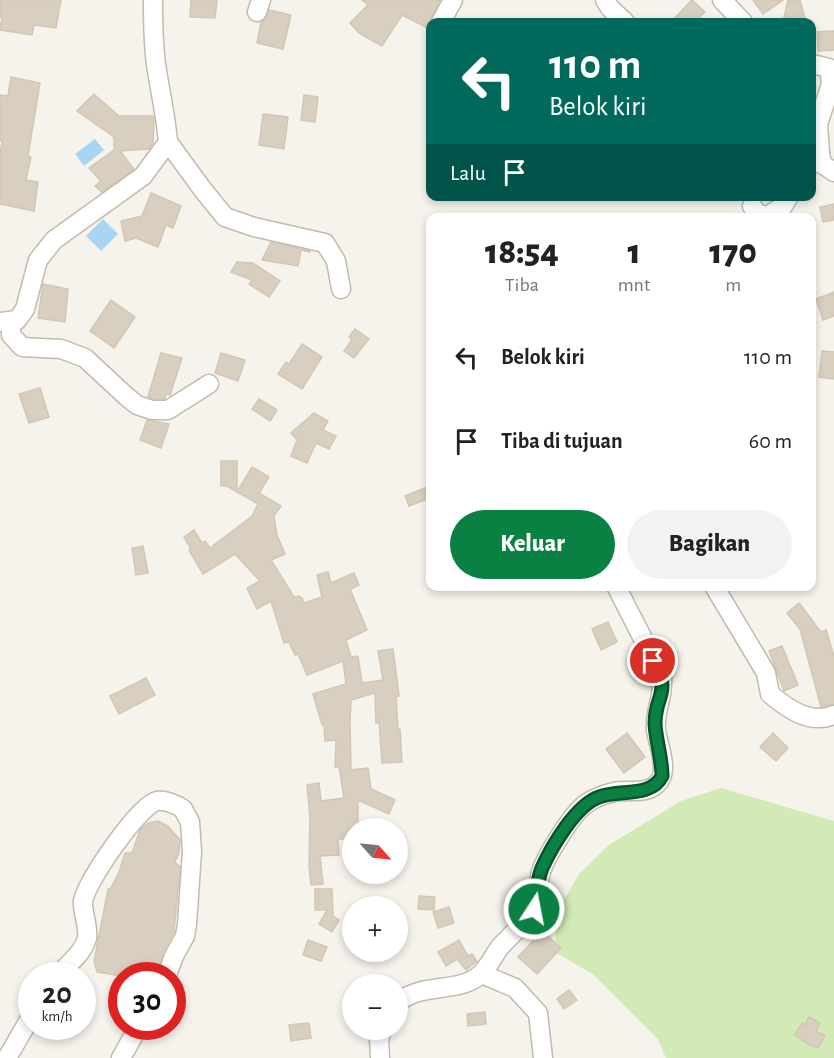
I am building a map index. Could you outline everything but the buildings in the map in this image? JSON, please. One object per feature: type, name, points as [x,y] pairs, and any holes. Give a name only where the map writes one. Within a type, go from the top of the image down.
[{"type":"street","points":[[153,0],[155,51],[168,142],[225,217],[254,227],[325,243],[336,261],[341,289]]},
{"type":"street","points":[[443,18],[453,0]]},
{"type":"street","points":[[605,0],[621,18]]},
{"type":"street","points":[[722,0],[739,18]]},
{"type":"street","points":[[816,65],[829,68],[831,84],[818,124],[816,159],[834,172]]},
{"type":"street","points":[[168,142],[143,176],[54,240],[38,260],[25,309],[17,320],[5,321],[11,335],[21,347],[61,349],[86,358],[137,405],[152,410],[168,410],[209,384]]},
{"type":"street","points":[[772,213],[783,206],[786,201]]},
{"type":"street","points":[[752,206],[757,213]]},
{"type":"street","points":[[408,994],[421,990],[458,986],[482,974],[499,949],[534,909],[541,869],[578,810],[598,797],[616,792],[641,791],[652,788],[659,782],[662,776],[655,723],[663,693],[662,676],[619,591]]},
{"type":"street","points":[[717,591],[766,673],[770,694],[792,711],[807,717],[828,717],[834,714]]},
{"type":"street","points":[[71,962],[79,954],[87,938],[83,900],[90,882],[142,811],[155,801],[164,801],[183,808],[190,822],[192,852],[185,936],[172,962]]},
{"type":"street","points":[[482,974],[515,988],[538,1013],[543,1058]]},
{"type":"street","points":[[8,1058],[18,1040]]},
{"type":"street","points":[[121,1058],[131,1040]]},
{"type":"street","points":[[379,1040],[380,1058]]},
{"type":"green space","points":[[721,788],[834,821],[834,1058],[666,1058],[658,1039],[594,975],[555,952],[557,912],[579,874],[609,845],[681,801]]},
{"type":"water","points":[[95,139],[104,150],[84,166],[75,154]]},
{"type":"water","points":[[103,219],[118,234],[101,251],[86,236]]},
{"type":"route","points":[[534,909],[541,869],[578,810],[598,797],[616,792],[652,788],[662,776],[655,723],[663,693],[662,676],[653,661]]}]
